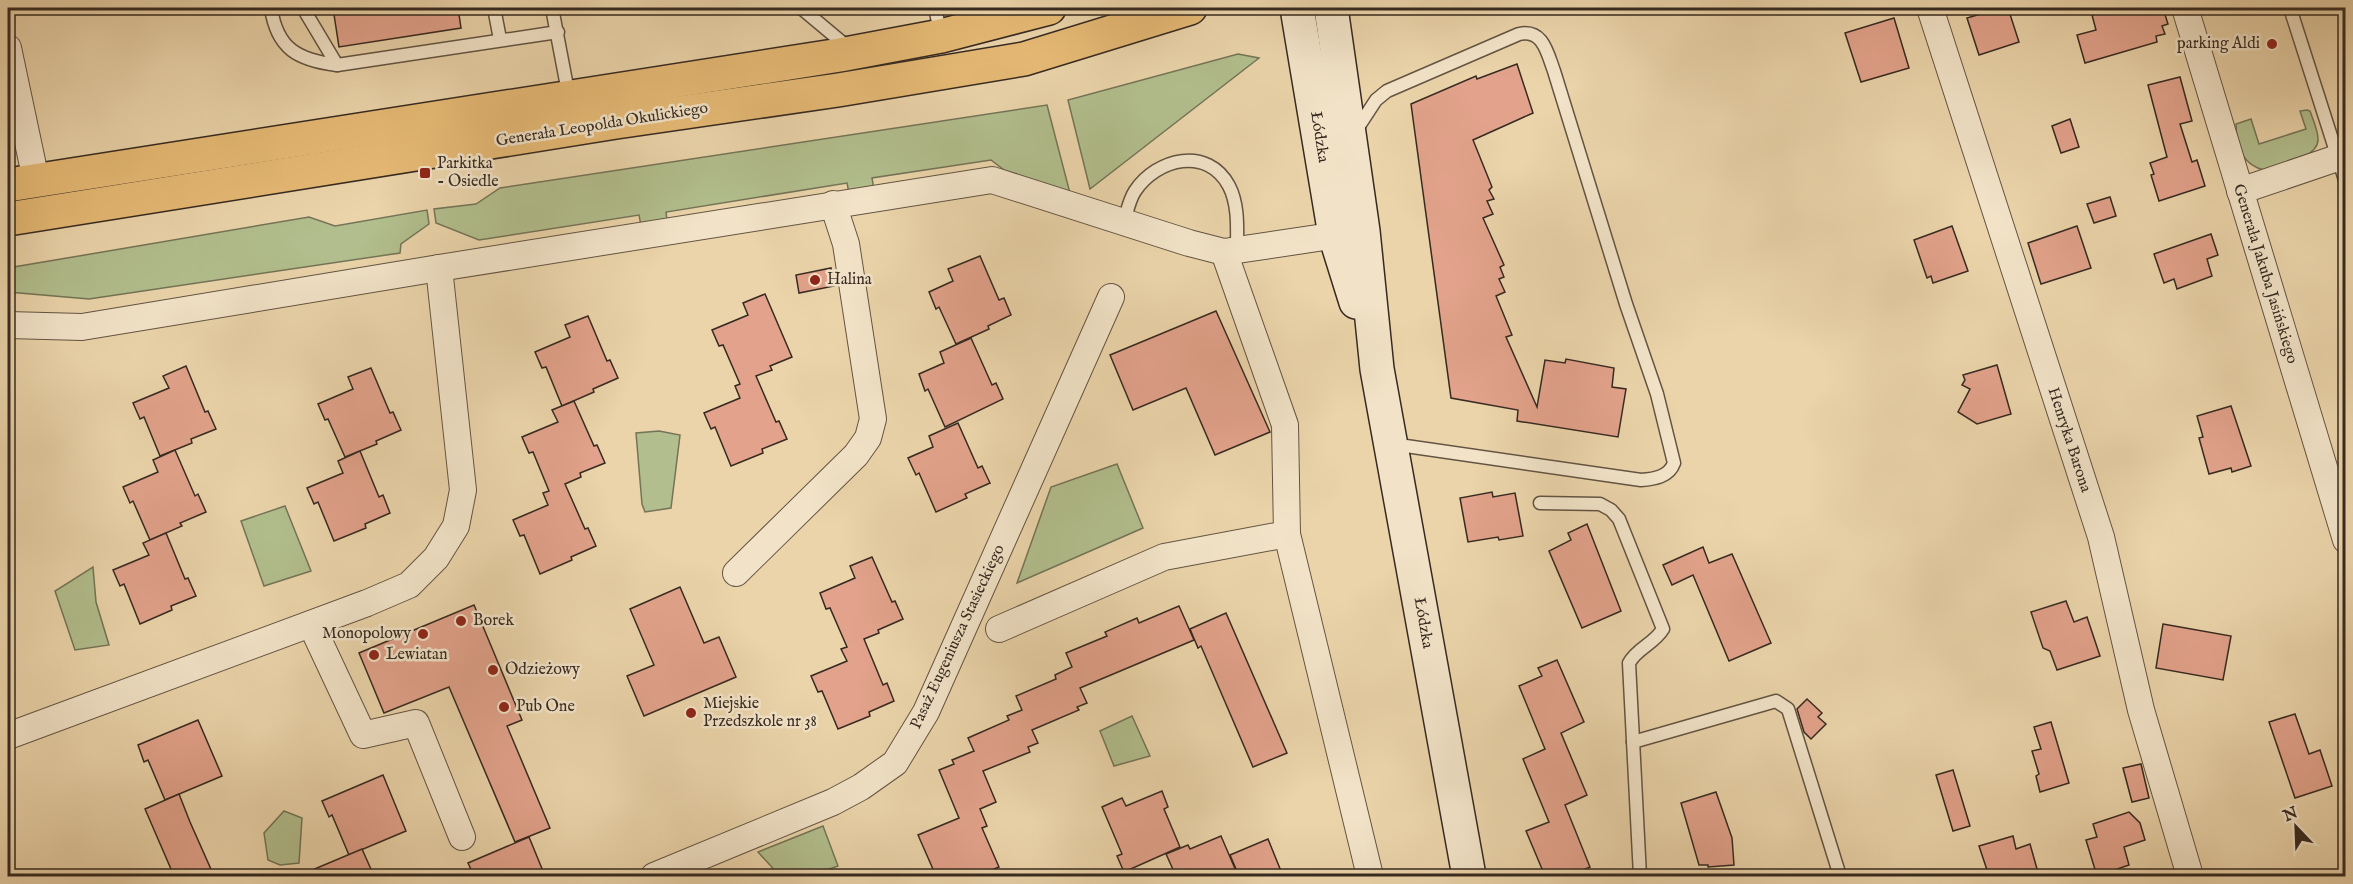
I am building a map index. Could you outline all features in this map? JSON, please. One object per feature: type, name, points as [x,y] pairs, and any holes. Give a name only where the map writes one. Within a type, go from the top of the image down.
[{"type":"main road","name":"Generała Leopolda Okulickiego","points":[[22,183],[853,52],[938,22],[1049,8]]},
{"type":"main road","name":"Generała Leopolda Okulickiego","points":[[8,219],[1013,61],[1190,8]]},
{"type":"street","name":"Łódzka","points":[[1297,8],[1349,233],[1377,369],[1469,876]]},
{"type":"street","name":"Łódzka","points":[[1331,8],[1350,139],[1349,233]]},
{"type":"street","name":"Henryka Barona","points":[[1930,8],[2101,537],[2141,710],[2190,876]]},
{"type":"street","name":"Generała Jakuba Jasińskiego","points":[[2186,8],[2346,540]]},
{"type":"street","points":[[8,48],[22,183]]},
{"type":"street","points":[[2240,191],[2342,157]]},
{"type":"street","points":[[8,325],[82,327],[992,180],[1124,222],[1231,251],[1349,233]]},
{"type":"street","points":[[736,573],[856,455],[872,429],[873,419],[846,244],[833,204]]},
{"type":"street","points":[[1231,251],[1285,425],[1287,534],[1370,876]]},
{"type":"street","points":[[8,736],[311,624],[409,585],[436,558],[456,526],[463,490],[439,268]]},
{"type":"street","name":"Pasaż Eugeniusza Stasieckiego","points":[[654,876],[843,797],[895,763],[926,712],[1111,297]]},
{"type":"street","points":[[999,629],[1164,556],[1287,534]]},
{"type":"street","points":[[311,624],[363,735],[416,723],[462,837]]},
{"type":"lane","points":[[271,8],[280,36],[287,47],[297,55],[316,62],[337,65],[558,32]]},
{"type":"lane","points":[[303,8],[337,65]]},
{"type":"lane","points":[[494,8],[500,39]]},
{"type":"lane","points":[[552,8],[570,98]]},
{"type":"lane","points":[[801,8],[812,13],[853,52]]},
{"type":"lane","points":[[2290,8],[2342,157],[2346,183]]},
{"type":"lane","points":[[1350,139],[1376,100],[1388,91],[1519,34],[1527,32],[1537,36],[1543,43],[1554,71],[1626,304],[1657,394],[1674,463],[1672,469],[1663,476],[1641,480],[1390,444]]},
{"type":"lane","points":[[1124,222],[1134,192],[1154,170],[1177,160],[1199,161],[1218,171],[1230,187],[1236,206],[1231,251]]},
{"type":"lane","points":[[1540,503],[1600,504],[1611,510],[1619,519],[1663,628],[1657,639],[1634,654],[1629,663],[1640,876]]},
{"type":"lane","points":[[1633,742],[1776,701],[1788,710],[1840,876]]},
{"type":"green space","points":[[1238,54],[1259,58],[1090,189],[1068,100]]},
{"type":"green space","points":[[1047,105],[1070,193],[1008,173],[991,160],[872,178],[875,195],[850,198],[847,183],[666,212],[668,227],[642,231],[639,215],[479,240],[436,223],[434,209],[476,204],[500,188]]},
{"type":"green space","points":[[2300,111],[2310,111],[2318,136],[2317,146],[2312,151],[2297,160],[2264,170],[2250,164],[2245,159],[2237,139],[2236,124],[2251,119],[2259,144],[2306,129]]},
{"type":"green space","points":[[427,210],[429,224],[401,244],[400,253],[89,299],[8,292],[8,268],[309,217],[335,226]]},
{"type":"green space","points":[[659,431],[680,435],[671,508],[645,512],[642,504],[636,433]]},
{"type":"green space","points":[[1117,464],[1143,528],[1017,583],[1051,487]]},
{"type":"green space","points":[[285,506],[311,571],[264,586],[241,521]]},
{"type":"green space","points":[[93,567],[96,602],[109,645],[75,650],[55,591]]},
{"type":"green space","points":[[1132,716],[1150,756],[1114,766],[1100,731]]},
{"type":"green space","points":[[284,811],[302,818],[299,863],[280,865],[268,860],[264,833]]},
{"type":"green space","points":[[823,826],[838,866],[809,876],[780,876],[758,852]]},
{"type":"building","points":[[333,8],[458,8],[461,28],[339,47]]},
{"type":"building","points":[[2008,8],[2019,42],[1979,55],[1967,18]]},
{"type":"building","points":[[2116,8],[2117,12],[2133,8],[2163,8],[2168,24],[2162,26],[2165,34],[2156,36],[2157,42],[2085,63],[2077,35],[2096,30],[2092,15]]},
{"type":"building","points":[[1894,18],[1909,68],[1861,82],[1845,33]]},
{"type":"building","points":[[1517,64],[1533,113],[1473,140],[1492,187],[1489,190],[1494,199],[1487,201],[1493,214],[1483,218],[1504,265],[1500,267],[1504,277],[1499,279],[1505,292],[1496,296],[1512,335],[1506,337],[1537,407],[1545,360],[1565,363],[1566,359],[1614,368],[1612,387],[1626,389],[1618,437],[1517,421],[1518,410],[1451,398],[1411,104],[1476,76],[1477,79]]},
{"type":"building","points":[[2180,77],[2192,121],[2180,124],[2192,162],[2197,160],[2205,186],[2159,201],[2150,163],[2167,157],[2148,85]]},
{"type":"building","points":[[2070,119],[2079,147],[2061,153],[2052,126]]},
{"type":"building","points":[[2110,197],[2116,216],[2094,223],[2087,204]]},
{"type":"building","points":[[1952,226],[1968,271],[1933,283],[1931,276],[1927,278],[1914,240]]},
{"type":"building","points":[[2077,226],[2091,268],[2041,284],[2028,243]]},
{"type":"building","points":[[2211,234],[2218,255],[2207,259],[2212,276],[2177,289],[2174,279],[2164,283],[2154,254]]},
{"type":"building","points":[[980,256],[999,300],[1004,298],[1011,315],[988,326],[989,329],[956,344],[939,307],[936,309],[929,292],[953,281],[948,269]]},
{"type":"building","points":[[831,268],[834,286],[799,293],[796,275]]},
{"type":"building","points":[[765,294],[792,357],[770,366],[772,370],[756,376],[776,422],[779,421],[787,439],[762,449],[763,453],[731,466],[715,427],[711,429],[704,413],[740,398],[735,386],[740,384],[723,345],[719,346],[712,330],[748,315],[743,303]]},
{"type":"building","points":[[1216,311],[1270,432],[1215,455],[1186,388],[1133,410],[1110,355]]},
{"type":"building","points":[[588,316],[607,361],[610,360],[618,378],[562,406],[546,367],[542,368],[535,352],[570,337],[565,325]]},
{"type":"building","points":[[971,338],[992,385],[996,383],[1003,399],[945,427],[928,389],[925,391],[919,374],[944,363],[940,352]]},
{"type":"building","points":[[1997,365],[2011,414],[1977,424],[1958,412],[1970,389],[1962,385],[1965,380],[1963,375]]},
{"type":"building","points":[[186,366],[205,412],[208,411],[216,429],[191,439],[192,443],[160,456],[144,417],[140,419],[133,403],[169,388],[163,376]]},
{"type":"building","points":[[371,368],[390,413],[393,412],[401,430],[376,441],[377,444],[345,457],[328,419],[325,420],[318,404],[353,389],[348,377]]},
{"type":"building","points":[[574,401],[594,446],[597,445],[605,463],[580,473],[581,477],[565,484],[585,529],[588,528],[596,546],[540,574],[524,535],[520,536],[513,520],[548,505],[543,493],[549,491],[533,452],[529,453],[522,437],[558,422],[552,410]]},
{"type":"building","points":[[2231,406],[2251,466],[2232,472],[2231,468],[2209,474],[2199,438],[2203,437],[2197,416]]},
{"type":"building","points":[[958,423],[978,468],[982,466],[990,483],[965,494],[967,498],[936,512],[919,473],[916,475],[908,458],[933,447],[929,436]]},
{"type":"building","points":[[175,450],[195,496],[198,494],[206,512],[150,540],[133,501],[130,503],[123,487],[158,472],[153,460]]},
{"type":"building","points":[[360,451],[379,497],[383,495],[390,513],[365,524],[366,528],[334,541],[318,502],[314,504],[307,488],[343,473],[338,461]]},
{"type":"building","points":[[1492,492],[1493,497],[1515,493],[1523,536],[1468,542],[1460,498]]},
{"type":"building","points":[[1587,524],[1621,611],[1582,628],[1549,551],[1571,540],[1568,533]]},
{"type":"building","points":[[166,533],[185,579],[188,578],[196,596],[171,606],[172,610],[140,624],[124,584],[120,586],[113,570],[149,555],[143,543]]},
{"type":"building","points":[[1703,547],[1709,563],[1732,554],[1771,643],[1729,661],[1693,575],[1672,585],[1663,565]]},
{"type":"building","points":[[872,557],[892,602],[895,601],[903,619],[864,639],[883,685],[887,683],[894,701],[869,712],[870,716],[838,729],[822,691],[818,692],[811,676],[847,661],[841,649],[847,647],[830,608],[826,609],[820,593],[855,578],[850,566]]},
{"type":"building","points":[[680,587],[704,643],[719,637],[736,677],[644,716],[627,676],[654,665],[630,609]]},
{"type":"building","points":[[2066,601],[2074,622],[2087,617],[2100,656],[2057,670],[2050,651],[2043,648],[2031,612]]},
{"type":"building","points":[[474,605],[522,720],[507,726],[550,828],[515,842],[449,687],[384,713],[359,653]]},
{"type":"building","points":[[1179,606],[1194,640],[1080,688],[1087,703],[1077,707],[1079,710],[1032,730],[1038,743],[1028,747],[1030,752],[983,771],[996,802],[980,809],[987,826],[982,828],[999,867],[977,876],[936,876],[918,835],[959,818],[939,770],[954,764],[952,760],[974,751],[968,738],[1009,720],[1007,716],[1022,710],[1016,696],[1056,679],[1055,675],[1072,667],[1066,653],[1107,636],[1105,632],[1137,618],[1139,623]]},
{"type":"building","points":[[1226,613],[1287,753],[1253,767],[1201,646],[1198,648],[1190,629]]},
{"type":"building","points":[[2163,624],[2231,636],[2223,680],[2156,668]]},
{"type":"building","points":[[1557,660],[1584,722],[1561,733],[1587,795],[1565,805],[1590,867],[1569,876],[1545,876],[1526,831],[1549,822],[1523,759],[1545,749],[1519,686],[1542,676],[1538,668]]},
{"type":"building","points":[[1807,699],[1822,713],[1818,717],[1826,724],[1811,739],[1804,732],[1797,709]]},
{"type":"building","points":[[2295,714],[2309,754],[2320,750],[2332,786],[2295,798],[2269,722]]},
{"type":"building","points":[[198,720],[222,776],[165,800],[148,760],[144,762],[138,745]]},
{"type":"building","points":[[2051,722],[2069,783],[2040,792],[2036,776],[2039,774],[2032,751],[2041,749],[2034,727]]},
{"type":"building","points":[[2141,764],[2149,798],[2132,802],[2123,768]]},
{"type":"building","points":[[1953,770],[1970,826],[1953,831],[1936,775]]},
{"type":"building","points":[[383,775],[406,831],[349,855],[332,815],[329,817],[322,801]]},
{"type":"building","points":[[1162,791],[1168,807],[1164,809],[1180,847],[1124,872],[1117,856],[1122,854],[1102,807],[1122,798],[1126,806]]},
{"type":"building","points":[[1716,792],[1732,838],[1734,865],[1708,867],[1708,865],[1699,865],[1681,803]]},
{"type":"building","points":[[179,794],[214,876],[174,876],[145,809]]},
{"type":"building","points":[[2129,812],[2140,823],[2145,840],[2124,847],[2129,865],[2097,876],[2086,840],[2097,837],[2093,824]]},
{"type":"building","points":[[1221,836],[1236,871],[1221,876],[1176,876],[1166,854],[1188,845],[1190,849]]},
{"type":"building","points":[[2013,836],[2016,849],[2030,844],[2039,876],[1989,876],[1979,846]]},
{"type":"building","points":[[529,837],[545,876],[474,876],[468,863]]},
{"type":"building","points":[[1268,839],[1283,876],[1239,876],[1230,855]]},
{"type":"building","points":[[362,849],[374,876],[298,876]]},
{"type":"place","name":"parking Aldi","points":[[2272,44]]},
{"type":"place","name":"Parkitka - Osiedle","points":[[425,173]]},
{"type":"place","name":"Halina","points":[[815,280]]},
{"type":"place","name":"Borek","points":[[461,621]]},
{"type":"place","name":"Monopolowy","points":[[423,634]]},
{"type":"place","name":"Lewiatan","points":[[374,655]]},
{"type":"place","name":"Odzieżowy","points":[[493,670]]},
{"type":"place","name":"Pub One","points":[[504,707]]},
{"type":"place","name":"Miejskie Przedszkole nr 38","points":[[691,713]]}]
